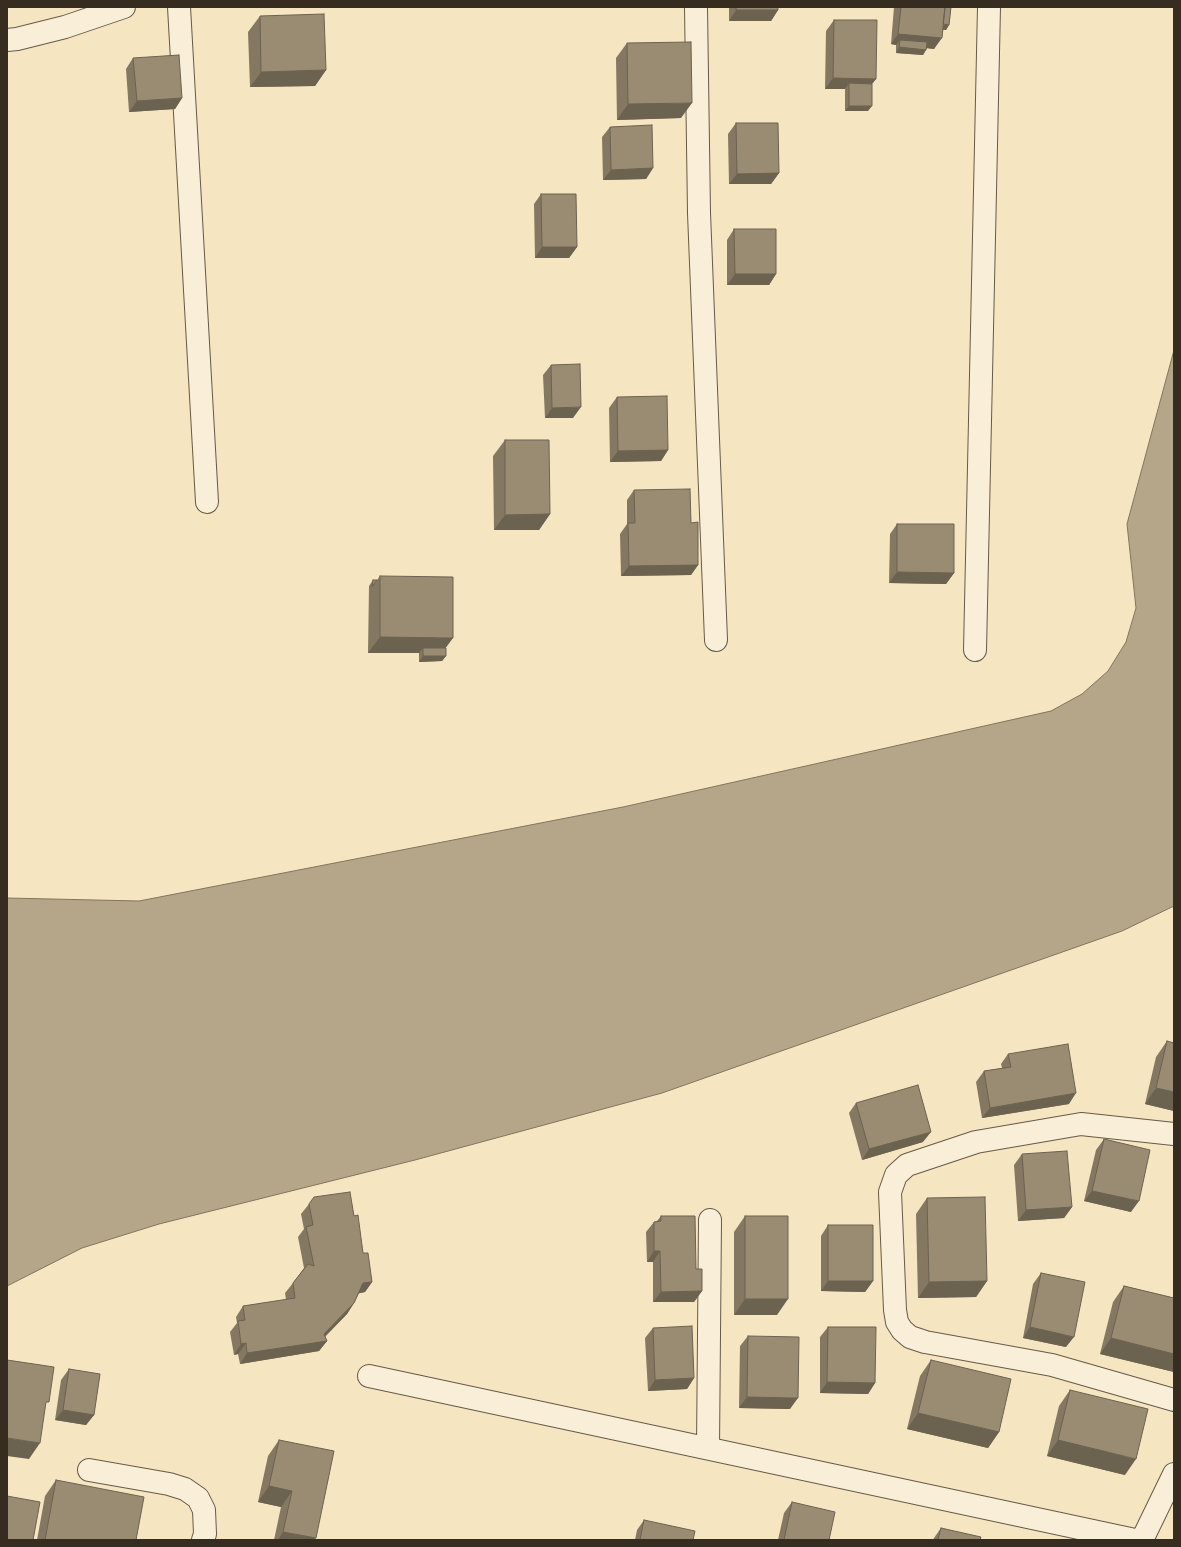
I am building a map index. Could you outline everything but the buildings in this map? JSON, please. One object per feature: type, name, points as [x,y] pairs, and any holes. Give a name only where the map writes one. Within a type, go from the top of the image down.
[{"type":"street","points":[[7,40],[17,39],[65,27],[124,7]]},
{"type":"street","points":[[180,7],[207,502]]},
{"type":"street","points":[[696,7],[699,212],[716,640]]},
{"type":"street","points":[[975,650],[989,7]]},
{"type":"street","points":[[1174,1134],[1081,1124],[976,1142],[907,1164],[896,1175],[890,1192],[895,1310],[897,1322],[902,1330],[910,1337],[925,1342],[1052,1365],[1174,1400]]},
{"type":"street","points":[[708,1448],[710,1220]]},
{"type":"street","points":[[369,1376],[1135,1540]]},
{"type":"street","points":[[89,1470],[169,1484],[185,1489],[198,1498],[204,1510],[205,1534],[203,1540]]},
{"type":"street","points":[[1142,1540],[1174,1474]]},
{"type":"shaded area","points":[[1174,350],[1174,906],[1122,931],[662,1093],[415,1160],[159,1224],[82,1248],[7,1286],[7,898],[139,901],[623,807],[1051,711],[1082,694],[1108,671],[1126,642],[1136,608],[1127,524]]}]
